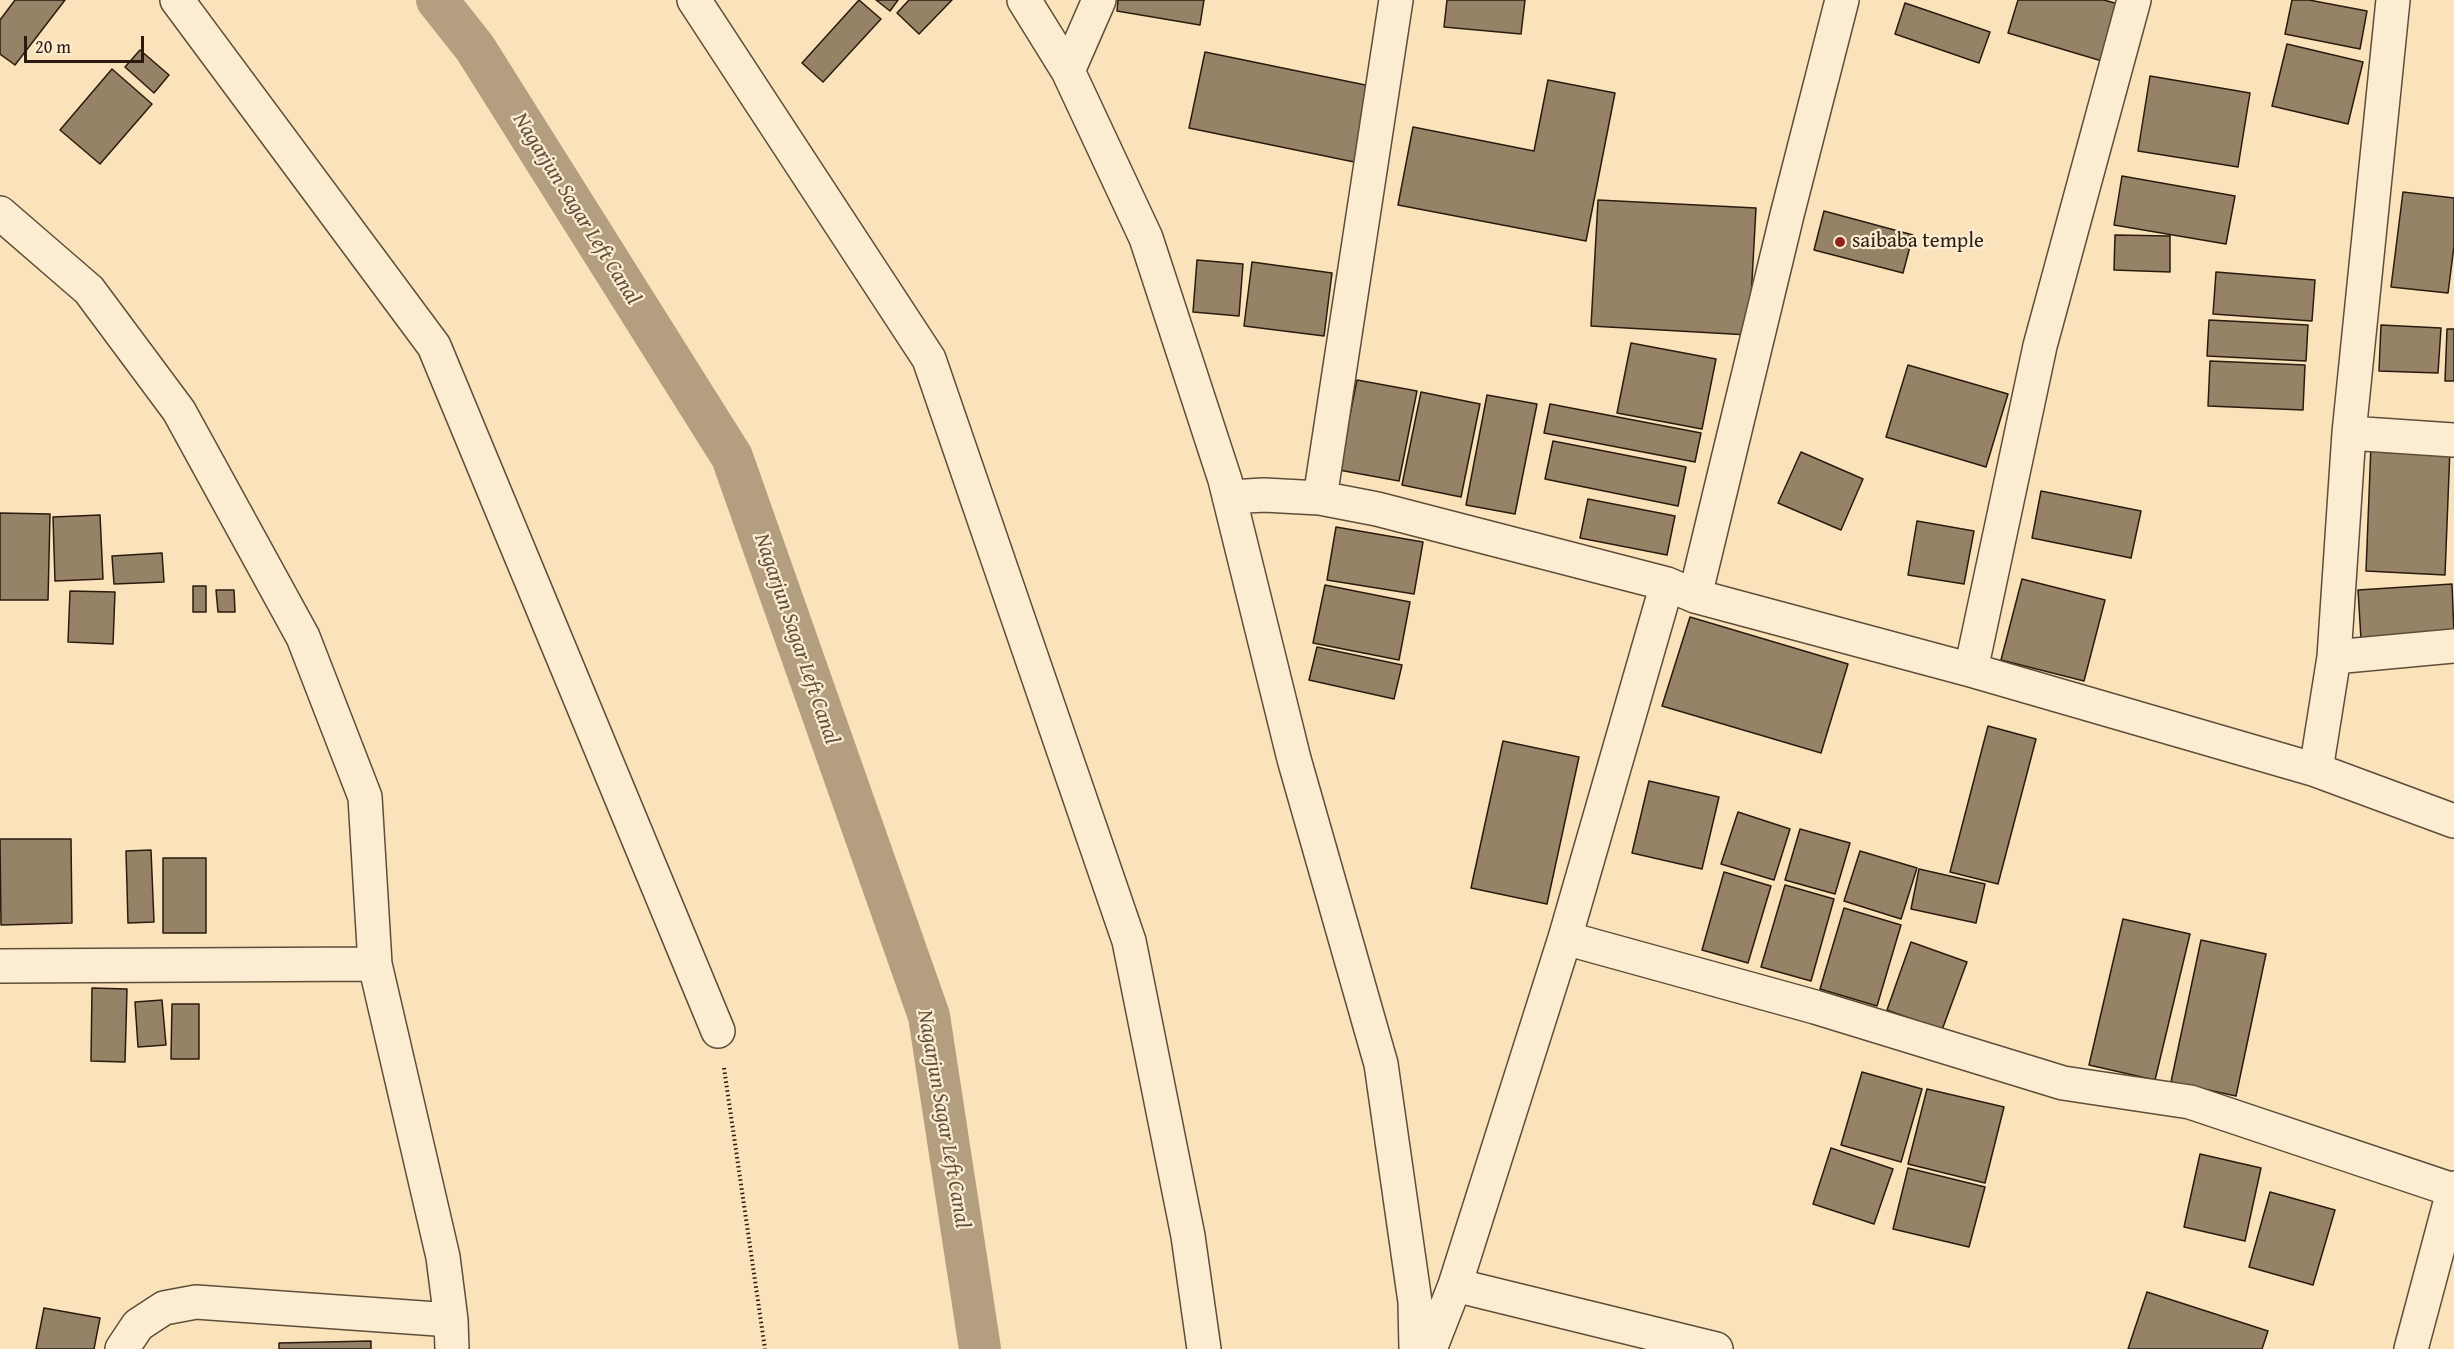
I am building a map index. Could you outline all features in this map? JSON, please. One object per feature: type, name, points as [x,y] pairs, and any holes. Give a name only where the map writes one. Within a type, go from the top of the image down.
[{"type":"street","points":[[177,0],[434,346],[718,1031]]},
{"type":"street","points":[[694,0],[929,359],[1129,941],[1188,1236],[1204,1349]]},
{"type":"street","points":[[1024,0],[1068,71],[1146,238],[1229,497],[1294,759],[1381,1064],[1415,1302],[1416,1349]]},
{"type":"street","points":[[1068,71],[1099,0]]},
{"type":"street","points":[[1320,498],[1396,0]]},
{"type":"street","points":[[1430,1349],[1455,1285],[1565,938],[1681,590],[1787,215],[1842,0]]},
{"type":"street","points":[[1971,670],[2040,346],[2134,0]]},
{"type":"street","points":[[2316,770],[2334,657],[2349,433],[2393,0]]},
{"type":"street","points":[[0,213],[89,290],[179,411],[303,637],[365,797],[375,963],[443,1257],[451,1334],[196,1302],[164,1308],[138,1325],[122,1349]]},
{"type":"street","points":[[2349,433],[2454,440]]},
{"type":"street","points":[[1229,497],[1264,495],[1320,498],[1377,509],[1971,670],[2316,770],[2454,821]]},
{"type":"street","points":[[2334,657],[2454,646]]},
{"type":"street","points":[[1565,938],[1815,1007],[2063,1083],[2190,1102],[2454,1189],[2411,1349]]},
{"type":"street","points":[[0,966],[375,963]]},
{"type":"street","points":[[1455,1285],[1716,1349]]},
{"type":"path","points":[[718,1031],[765,1349]]},
{"type":"building","points":[[15,0],[65,0],[15,65],[0,54],[0,20]]},
{"type":"building","points":[[859,0],[881,19],[823,82],[802,63]]},
{"type":"building","points":[[876,0],[898,0],[890,11]]},
{"type":"building","points":[[909,0],[952,0],[919,34],[897,13]]},
{"type":"building","points":[[1118,0],[1204,0],[1200,25],[1117,11]]},
{"type":"building","points":[[1447,0],[1525,0],[1521,34],[1444,27]]},
{"type":"building","points":[[2018,0],[2104,0],[2129,7],[2112,64],[2008,33]]},
{"type":"building","points":[[2292,0],[2309,0],[2367,11],[2360,49],[2285,34]]},
{"type":"building","points":[[1905,3],[1990,32],[1979,63],[1895,34]]},
{"type":"building","points":[[2287,44],[2363,62],[2348,124],[2272,106]]},
{"type":"building","points":[[140,50],[169,75],[154,93],[125,67]]},
{"type":"building","points":[[1205,52],[1375,87],[1359,163],[1189,128]]},
{"type":"building","points":[[112,69],[152,104],[100,164],[60,130]]},
{"type":"building","points":[[2150,76],[2250,93],[2238,167],[2138,151]]},
{"type":"building","points":[[1548,80],[1615,93],[1586,241],[1398,205],[1413,127],[1534,151]]},
{"type":"building","points":[[2122,176],[2235,196],[2226,244],[2114,225]]},
{"type":"building","points":[[2403,192],[2454,198],[2454,246],[2448,293],[2391,287]]},
{"type":"building","points":[[1598,200],[1756,208],[1749,335],[1591,326]]},
{"type":"building","points":[[1824,211],[1913,235],[1903,273],[1814,250]]},
{"type":"building","points":[[2115,235],[2170,236],[2170,272],[2114,270]]},
{"type":"building","points":[[1197,260],[1243,264],[1239,316],[1193,312]]},
{"type":"building","points":[[1252,262],[1332,273],[1324,336],[1244,326]]},
{"type":"building","points":[[2216,272],[2315,280],[2312,321],[2213,314]]},
{"type":"building","points":[[2209,320],[2308,325],[2306,361],[2207,356]]},
{"type":"building","points":[[2381,325],[2441,328],[2438,373],[2379,371]]},
{"type":"building","points":[[2447,329],[2454,329],[2454,381],[2445,381]]},
{"type":"building","points":[[1631,343],[1716,359],[1702,429],[1617,413]]},
{"type":"building","points":[[2210,361],[2305,365],[2303,410],[2208,406]]},
{"type":"building","points":[[1908,365],[2008,394],[1986,467],[1886,437]]},
{"type":"building","points":[[1357,380],[1417,391],[1399,481],[1339,470]]},
{"type":"building","points":[[1421,392],[1480,404],[1461,497],[1402,485]]},
{"type":"building","points":[[1487,395],[1537,404],[1515,514],[1466,505]]},
{"type":"building","points":[[1550,404],[1701,433],[1695,462],[1544,433]]},
{"type":"building","points":[[1553,441],[1686,467],[1678,506],[1545,479]]},
{"type":"building","points":[[2371,445],[2450,448],[2445,575],[2366,571]]},
{"type":"building","points":[[1801,452],[1863,479],[1841,530],[1778,503]]},
{"type":"building","points":[[2041,491],[2141,511],[2131,558],[2032,538]]},
{"type":"building","points":[[1588,499],[1675,516],[1667,555],[1580,538]]},
{"type":"building","points":[[0,513],[50,514],[48,600],[0,600]]},
{"type":"building","points":[[100,515],[103,579],[55,581],[53,517]]},
{"type":"building","points":[[1917,521],[1974,531],[1964,584],[1908,575]]},
{"type":"building","points":[[1336,527],[1423,542],[1414,594],[1327,580]]},
{"type":"building","points":[[162,553],[164,582],[114,584],[112,556]]},
{"type":"building","points":[[2022,579],[2105,600],[2084,681],[2001,660]]},
{"type":"building","points":[[2452,584],[2454,634],[2361,639],[2358,590]]},
{"type":"building","points":[[1325,585],[1410,602],[1399,660],[1313,643]]},
{"type":"building","points":[[193,586],[206,586],[206,612],[193,612]]},
{"type":"building","points":[[216,590],[234,590],[235,612],[218,612]]},
{"type":"building","points":[[70,591],[115,592],[113,644],[68,642]]},
{"type":"building","points":[[1690,617],[1848,664],[1821,753],[1662,706]]},
{"type":"building","points":[[1317,647],[1402,665],[1394,699],[1309,680]]},
{"type":"building","points":[[1988,726],[2036,739],[1998,884],[1950,872]]},
{"type":"building","points":[[1503,741],[1579,757],[1547,904],[1471,888]]},
{"type":"building","points":[[1649,781],[1719,797],[1702,869],[1632,853]]},
{"type":"building","points":[[1738,812],[1790,829],[1774,880],[1721,864]]},
{"type":"building","points":[[1800,829],[1850,843],[1835,894],[1785,880]]},
{"type":"building","points":[[0,839],[71,839],[72,923],[1,925]]},
{"type":"building","points":[[151,850],[154,922],[128,923],[126,851]]},
{"type":"building","points":[[1860,851],[1917,868],[1901,919],[1844,901]]},
{"type":"building","points":[[163,858],[206,858],[206,933],[163,933]]},
{"type":"building","points":[[1919,869],[1985,884],[1976,923],[1911,909]]},
{"type":"building","points":[[1724,872],[1771,886],[1748,963],[1702,950]]},
{"type":"building","points":[[1785,885],[1834,899],[1811,981],[1761,967]]},
{"type":"building","points":[[1844,908],[1901,925],[1877,1006],[1820,989]]},
{"type":"building","points":[[2123,919],[2190,934],[2155,1080],[2089,1065]]},
{"type":"building","points":[[2201,940],[2266,954],[2236,1096],[2171,1082]]},
{"type":"building","points":[[1911,942],[1967,962],[1942,1030],[1887,1010]]},
{"type":"building","points":[[92,988],[127,989],[125,1062],[91,1061]]},
{"type":"building","points":[[162,1000],[166,1045],[138,1047],[135,1002]]},
{"type":"building","points":[[172,1004],[199,1004],[199,1059],[171,1059]]},
{"type":"building","points":[[1862,1072],[1922,1089],[1901,1162],[1841,1145]]},
{"type":"building","points":[[1927,1089],[2004,1107],[1985,1183],[1908,1164]]},
{"type":"building","points":[[1831,1148],[1893,1169],[1874,1224],[1813,1204]]},
{"type":"building","points":[[2200,1154],[2261,1168],[2245,1241],[2184,1227]]},
{"type":"building","points":[[1908,1168],[1985,1187],[1969,1247],[1893,1229]]},
{"type":"building","points":[[2270,1192],[2335,1210],[2313,1285],[2249,1267]]},
{"type":"building","points":[[2147,1292],[2268,1331],[2262,1349],[2128,1349]]},
{"type":"building","points":[[44,1308],[100,1318],[94,1349],[36,1349]]},
{"type":"building","points":[[371,1341],[371,1349],[279,1349],[279,1343]]},
{"type":"waterway","name":"Nagarjun Sagar Left Canal","points":[[437,0],[475,48],[732,457],[929,1016],[980,1349]]},
{"type":"place","name":"saibaba temple","points":[[1840,242]]}]
